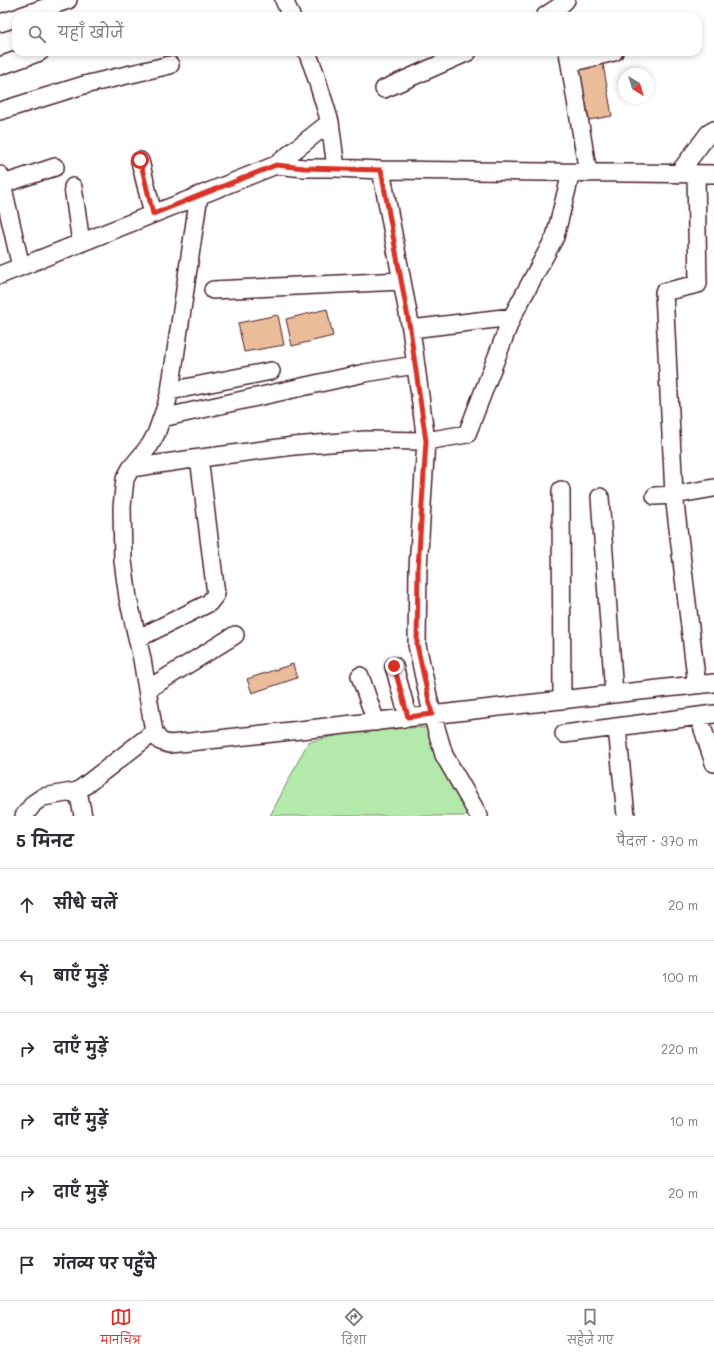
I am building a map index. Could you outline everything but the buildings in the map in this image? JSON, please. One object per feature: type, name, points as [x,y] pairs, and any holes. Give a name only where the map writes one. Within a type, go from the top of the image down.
[{"type":"street","points":[[33,12],[68,0]]},
{"type":"street","points":[[284,0],[289,12]]},
{"type":"street","points":[[554,12],[563,8]]},
{"type":"street","points":[[0,23],[12,19]]},
{"type":"street","points":[[0,66],[29,56]]},
{"type":"street","points":[[309,56],[330,122],[336,168]]},
{"type":"street","points":[[384,89],[459,56]]},
{"type":"street","points":[[584,56],[569,58],[588,173]]},
{"type":"street","points":[[0,111],[84,85],[170,65]]},
{"type":"street","points":[[0,275],[276,165],[330,122]]},
{"type":"street","points":[[678,174],[709,133],[714,130]]},
{"type":"street","points":[[140,160],[153,214]]},
{"type":"street","points":[[276,165],[304,168],[381,170],[714,174]]},
{"type":"street","points":[[21,267],[6,227],[1,181],[55,167]]},
{"type":"street","points":[[381,170],[410,329],[426,441],[418,568],[417,645],[432,714],[444,755],[479,816]]},
{"type":"street","points":[[132,468],[294,446],[365,440],[426,441],[467,434],[512,317],[555,237],[571,172]]},
{"type":"street","points":[[693,685],[696,676],[674,495],[664,292],[698,284],[696,174]]},
{"type":"street","points":[[73,187],[81,243]]},
{"type":"street","points":[[200,196],[170,391],[156,434],[150,445],[125,479],[122,507],[123,561],[128,598],[148,689],[154,732],[160,741],[169,744],[315,730],[432,714],[714,683]]},
{"type":"street","points":[[213,290],[402,281]]},
{"type":"street","points":[[410,329],[512,317]]},
{"type":"street","points":[[162,418],[365,373],[415,365]]},
{"type":"street","points":[[170,391],[271,371]]},
{"type":"street","points":[[137,639],[208,603],[216,594],[200,465],[193,459]]},
{"type":"street","points":[[655,496],[674,495],[714,488]]},
{"type":"street","points":[[561,490],[562,699]]},
{"type":"street","points":[[600,497],[614,694]]},
{"type":"street","points":[[148,689],[235,635]]},
{"type":"street","points":[[394,666],[408,717]]},
{"type":"street","points":[[360,676],[376,722]]},
{"type":"street","points":[[564,734],[706,715],[714,762]]},
{"type":"street","points":[[617,728],[626,816]]},
{"type":"street","points":[[24,816],[34,803],[43,797],[78,791],[154,732]]},
{"type":"street","points":[[78,791],[83,816]]},
{"type":"green space","points":[[444,727],[476,816],[270,816],[308,742],[366,729]]},
{"type":"route","points":[[140,160],[153,214],[276,165],[304,168],[381,170],[410,329],[426,441],[418,568],[417,645],[432,714],[408,717],[394,666]]}]
